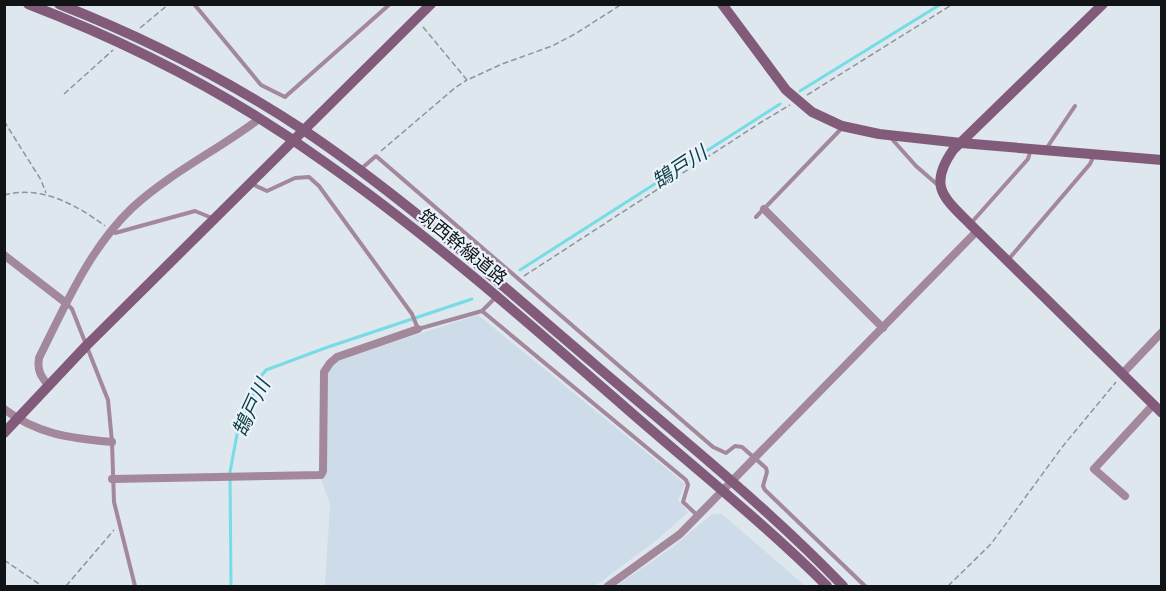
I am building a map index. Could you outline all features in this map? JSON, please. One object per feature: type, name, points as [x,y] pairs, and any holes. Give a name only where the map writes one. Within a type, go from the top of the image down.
[{"type":"street","name":"筑西幹線道路","points":[[28,4],[119,42],[189,78],[260,119],[357,186],[497,297],[827,586]]},
{"type":"street","name":"筑西幹線道路","points":[[59,4],[205,71],[304,130],[360,170],[508,291],[732,482],[843,586]]},
{"type":"street","points":[[4,434],[48,385],[431,4]]},
{"type":"street","points":[[722,4],[786,90],[797,101],[825,119],[842,126],[889,135],[961,143],[1161,160]]},
{"type":"street","points":[[1103,4],[953,150],[942,166],[941,188],[950,204],[1157,409],[1094,469],[1125,496]]},
{"type":"street","points":[[48,385],[40,375],[39,358],[84,271],[111,230],[152,191],[260,119]]},
{"type":"street","points":[[764,208],[883,328]]},
{"type":"street","points":[[608,586],[672,540],[722,492],[883,328],[974,228]]},
{"type":"street","points":[[4,255],[66,303]]},
{"type":"street","points":[[112,479],[321,475],[323,471],[324,372],[330,363],[350,352],[418,329]]},
{"type":"street","points":[[1122,374],[1161,332]]},
{"type":"street","points":[[4,409],[18,419],[62,437],[112,442]]},
{"type":"lane","points":[[194,4],[261,85],[285,97],[390,4]]},
{"type":"lane","points":[[1046,150],[1075,106]]},
{"type":"lane","points":[[756,217],[842,126]]},
{"type":"lane","points":[[889,135],[941,188]]},
{"type":"lane","points":[[974,228],[1028,159],[1032,148]]},
{"type":"lane","points":[[1008,260],[1090,164],[1094,154]]},
{"type":"lane","points":[[360,170],[376,156],[713,447],[726,453],[735,446],[742,447],[767,472],[763,486],[765,490],[865,586]]},
{"type":"lane","points":[[251,183],[267,191],[295,178],[309,177],[319,186],[412,314],[418,329],[482,310],[497,297]]},
{"type":"lane","points":[[111,230],[115,233],[195,211],[215,220]]},
{"type":"lane","points":[[508,291],[519,280]]},
{"type":"lane","points":[[66,303],[72,309],[108,400],[114,502],[135,586]]},
{"type":"lane","points":[[482,310],[686,480],[688,485],[683,502],[697,516]]},
{"type":"path","points":[[135,37],[140,28],[169,4]]},
{"type":"path","points":[[376,156],[467,80],[502,64],[552,46],[622,4]]},
{"type":"path","points":[[519,280],[753,127],[953,4]]},
{"type":"path","points":[[416,18],[467,80]]},
{"type":"path","points":[[64,94],[109,55],[119,42]]},
{"type":"path","points":[[4,121],[41,180],[46,194]]},
{"type":"path","points":[[4,195],[30,192],[46,194],[90,214],[111,230]]},
{"type":"path","points":[[948,586],[991,544],[1064,446],[1122,374]]},
{"type":"path","points":[[66,586],[118,525]]},
{"type":"path","points":[[4,560],[42,586]]},
{"type":"shaded area","points":[[478,315],[685,484],[678,500],[688,512],[658,539],[595,586],[325,586],[330,504],[321,479],[329,368],[338,360]]},
{"type":"shaded area","points":[[712,514],[722,514],[805,586],[616,586],[673,547]]},
{"type":"waterway","name":"鵠戸川","points":[[800,91],[941,4]]},
{"type":"waterway","name":"鵠戸川","points":[[520,270],[780,104]]},
{"type":"waterway","name":"鵠戸川","points":[[231,586],[230,472],[238,429],[266,370],[472,299]]}]
